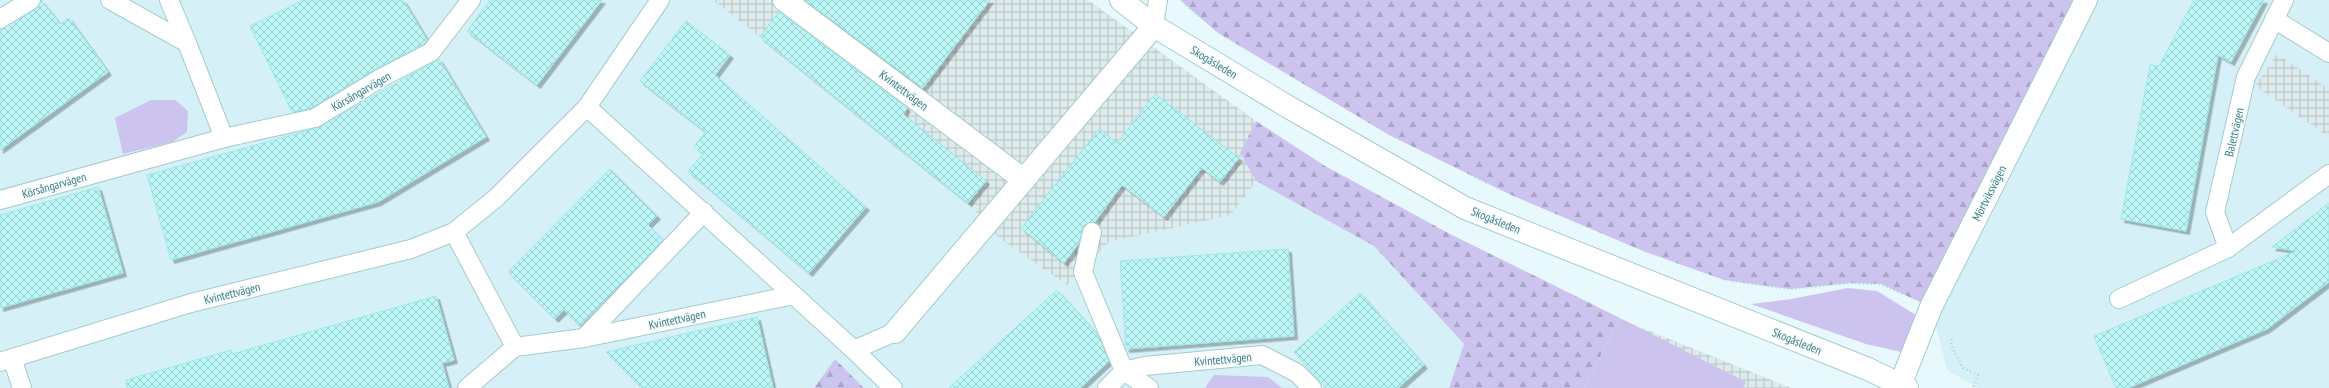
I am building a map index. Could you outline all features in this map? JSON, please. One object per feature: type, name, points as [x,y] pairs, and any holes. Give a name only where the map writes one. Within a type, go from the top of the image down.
[{"type":"street","name":"Kvintettvägen","points":[[784,0],[1024,180]]},
{"type":"street","name":"Skogåsleden","points":[[1121,0],[1154,26],[1290,108],[1465,208],[1868,369],[1902,387]]},
{"type":"street","name":"Mörtviksvägen","points":[[1902,387],[1931,307],[2086,0]]},
{"type":"street","points":[[895,332],[1154,26]]},
{"type":"lane","points":[[0,19],[31,0]]},
{"type":"lane","points":[[110,0],[187,43]]},
{"type":"lane","points":[[169,0],[224,138]]},
{"type":"lane","name":"Körsångarvägen","points":[[0,200],[224,138],[315,118],[381,78],[431,52],[471,0]]},
{"type":"lane","name":"Kvintettvägen","points":[[22,388],[6,360],[191,303],[411,249],[454,232],[496,198],[587,107],[660,0]]},
{"type":"lane","points":[[1154,26],[1158,0]]},
{"type":"lane","name":"Balettvägen","points":[[2228,248],[2215,212],[2246,77],[2284,0]]},
{"type":"lane","points":[[2274,19],[2329,53]]},
{"type":"lane","points":[[587,107],[794,294],[893,388]]},
{"type":"lane","points":[[2119,299],[2228,248],[2329,174]]},
{"type":"lane","points":[[584,338],[704,212]]},
{"type":"lane","points":[[454,232],[515,347],[467,388]]},
{"type":"lane","points":[[1092,232],[1084,272],[1124,371],[1149,388]]},
{"type":"lane","name":"Kvintettvägen","points":[[515,347],[584,338],[794,294]]},
{"type":"lane","points":[[854,350],[895,332]]},
{"type":"lane","name":"Kvintettvägen","points":[[1124,371],[1145,366],[1262,355],[1297,373],[1312,388]]},
{"type":"lane","points":[[1107,388],[1124,371]]},
{"type":"path","points":[[1184,3],[1201,18]]},
{"type":"path","points":[[1467,173],[1488,184]]},
{"type":"path","points":[[1724,280],[1790,289],[1850,283],[1881,284],[1931,307]]},
{"type":"shaded area","points":[[0,0],[713,0],[968,203],[1000,239],[1066,285],[1109,242],[1231,215],[1256,181],[1374,246],[1464,344],[1449,388],[864,388],[835,359],[814,388],[0,388]]},
{"type":"shaded area","points":[[713,0],[1088,0],[1256,121],[1240,153],[1256,181],[1231,215],[1109,242],[1067,285],[1000,239],[968,203]]},
{"type":"shaded area","points":[[2086,0],[2329,0],[2329,388],[1978,388],[1947,370],[1931,307]]},
{"type":"shaded area","points":[[2277,54],[2329,89],[2329,137],[2255,86]]},
{"type":"shaded area","points":[[1627,322],[1791,388],[1587,388]]},
{"type":"green space","points":[[1180,0],[2086,0],[1931,307],[1881,284],[1850,283],[1790,289],[1724,280],[1643,251],[1509,194],[1389,135],[1218,33]]},
{"type":"green space","points":[[151,100],[175,100],[188,111],[187,132],[172,142],[123,154],[115,118]]},
{"type":"green space","points":[[1256,121],[1325,166],[1450,234],[1620,318],[1584,388],[1449,388],[1464,344],[1374,246],[1256,181],[1240,153]]},
{"type":"green space","points":[[1848,288],[1877,291],[1916,315],[1901,352],[1866,344],[1751,304],[1791,299]]},
{"type":"green space","points":[[1620,318],[1746,382],[1743,388],[1584,388]]},
{"type":"green space","points":[[835,359],[864,388],[814,388]]},
{"type":"green space","points":[[1214,375],[1268,377],[1282,388],[1205,388]]},
{"type":"building","points":[[41,0],[60,24],[69,18],[108,72],[0,150],[0,29],[36,9]]},
{"type":"building","points":[[303,0],[403,0],[427,40],[424,44],[376,69],[311,108],[292,112],[250,26]]},
{"type":"building","points":[[490,0],[602,0],[537,85],[467,31]]},
{"type":"building","points":[[805,0],[990,0],[923,88]]},
{"type":"building","points":[[2194,0],[2264,0],[2231,62],[2218,55],[2186,231],[2121,219],[2150,65],[2159,66]]},
{"type":"building","points":[[779,12],[907,108],[903,114],[986,181],[968,203],[760,37]]},
{"type":"building","points":[[686,21],[730,55],[715,75],[866,207],[809,273],[688,171],[703,154],[694,146],[706,132],[640,81]]},
{"type":"building","points":[[439,59],[486,137],[378,202],[171,260],[147,175],[317,128]]},
{"type":"building","points":[[1155,94],[1239,158],[1220,182],[1202,168],[1164,217],[1122,185],[1095,222],[1084,225],[1079,243],[1064,263],[1021,228],[1099,129],[1117,143]]},
{"type":"building","points":[[610,169],[657,216],[648,225],[663,240],[580,326],[564,310],[555,319],[508,272]]},
{"type":"building","points":[[98,187],[123,273],[0,308],[0,215]]},
{"type":"building","points":[[2329,203],[2329,282],[2267,329],[2128,388],[2116,388],[2094,336],[2297,251],[2272,247]]},
{"type":"building","points":[[1288,249],[1294,336],[1126,349],[1120,261]]},
{"type":"building","points":[[1057,290],[1098,335],[1109,361],[1080,388],[949,388]]},
{"type":"building","points":[[1360,293],[1424,365],[1398,388],[1326,388],[1294,352]]},
{"type":"building","points":[[436,296],[454,360],[442,363],[449,388],[127,388],[126,380],[231,350],[232,354]]},
{"type":"building","points":[[757,317],[773,388],[642,388],[606,352]]}]
